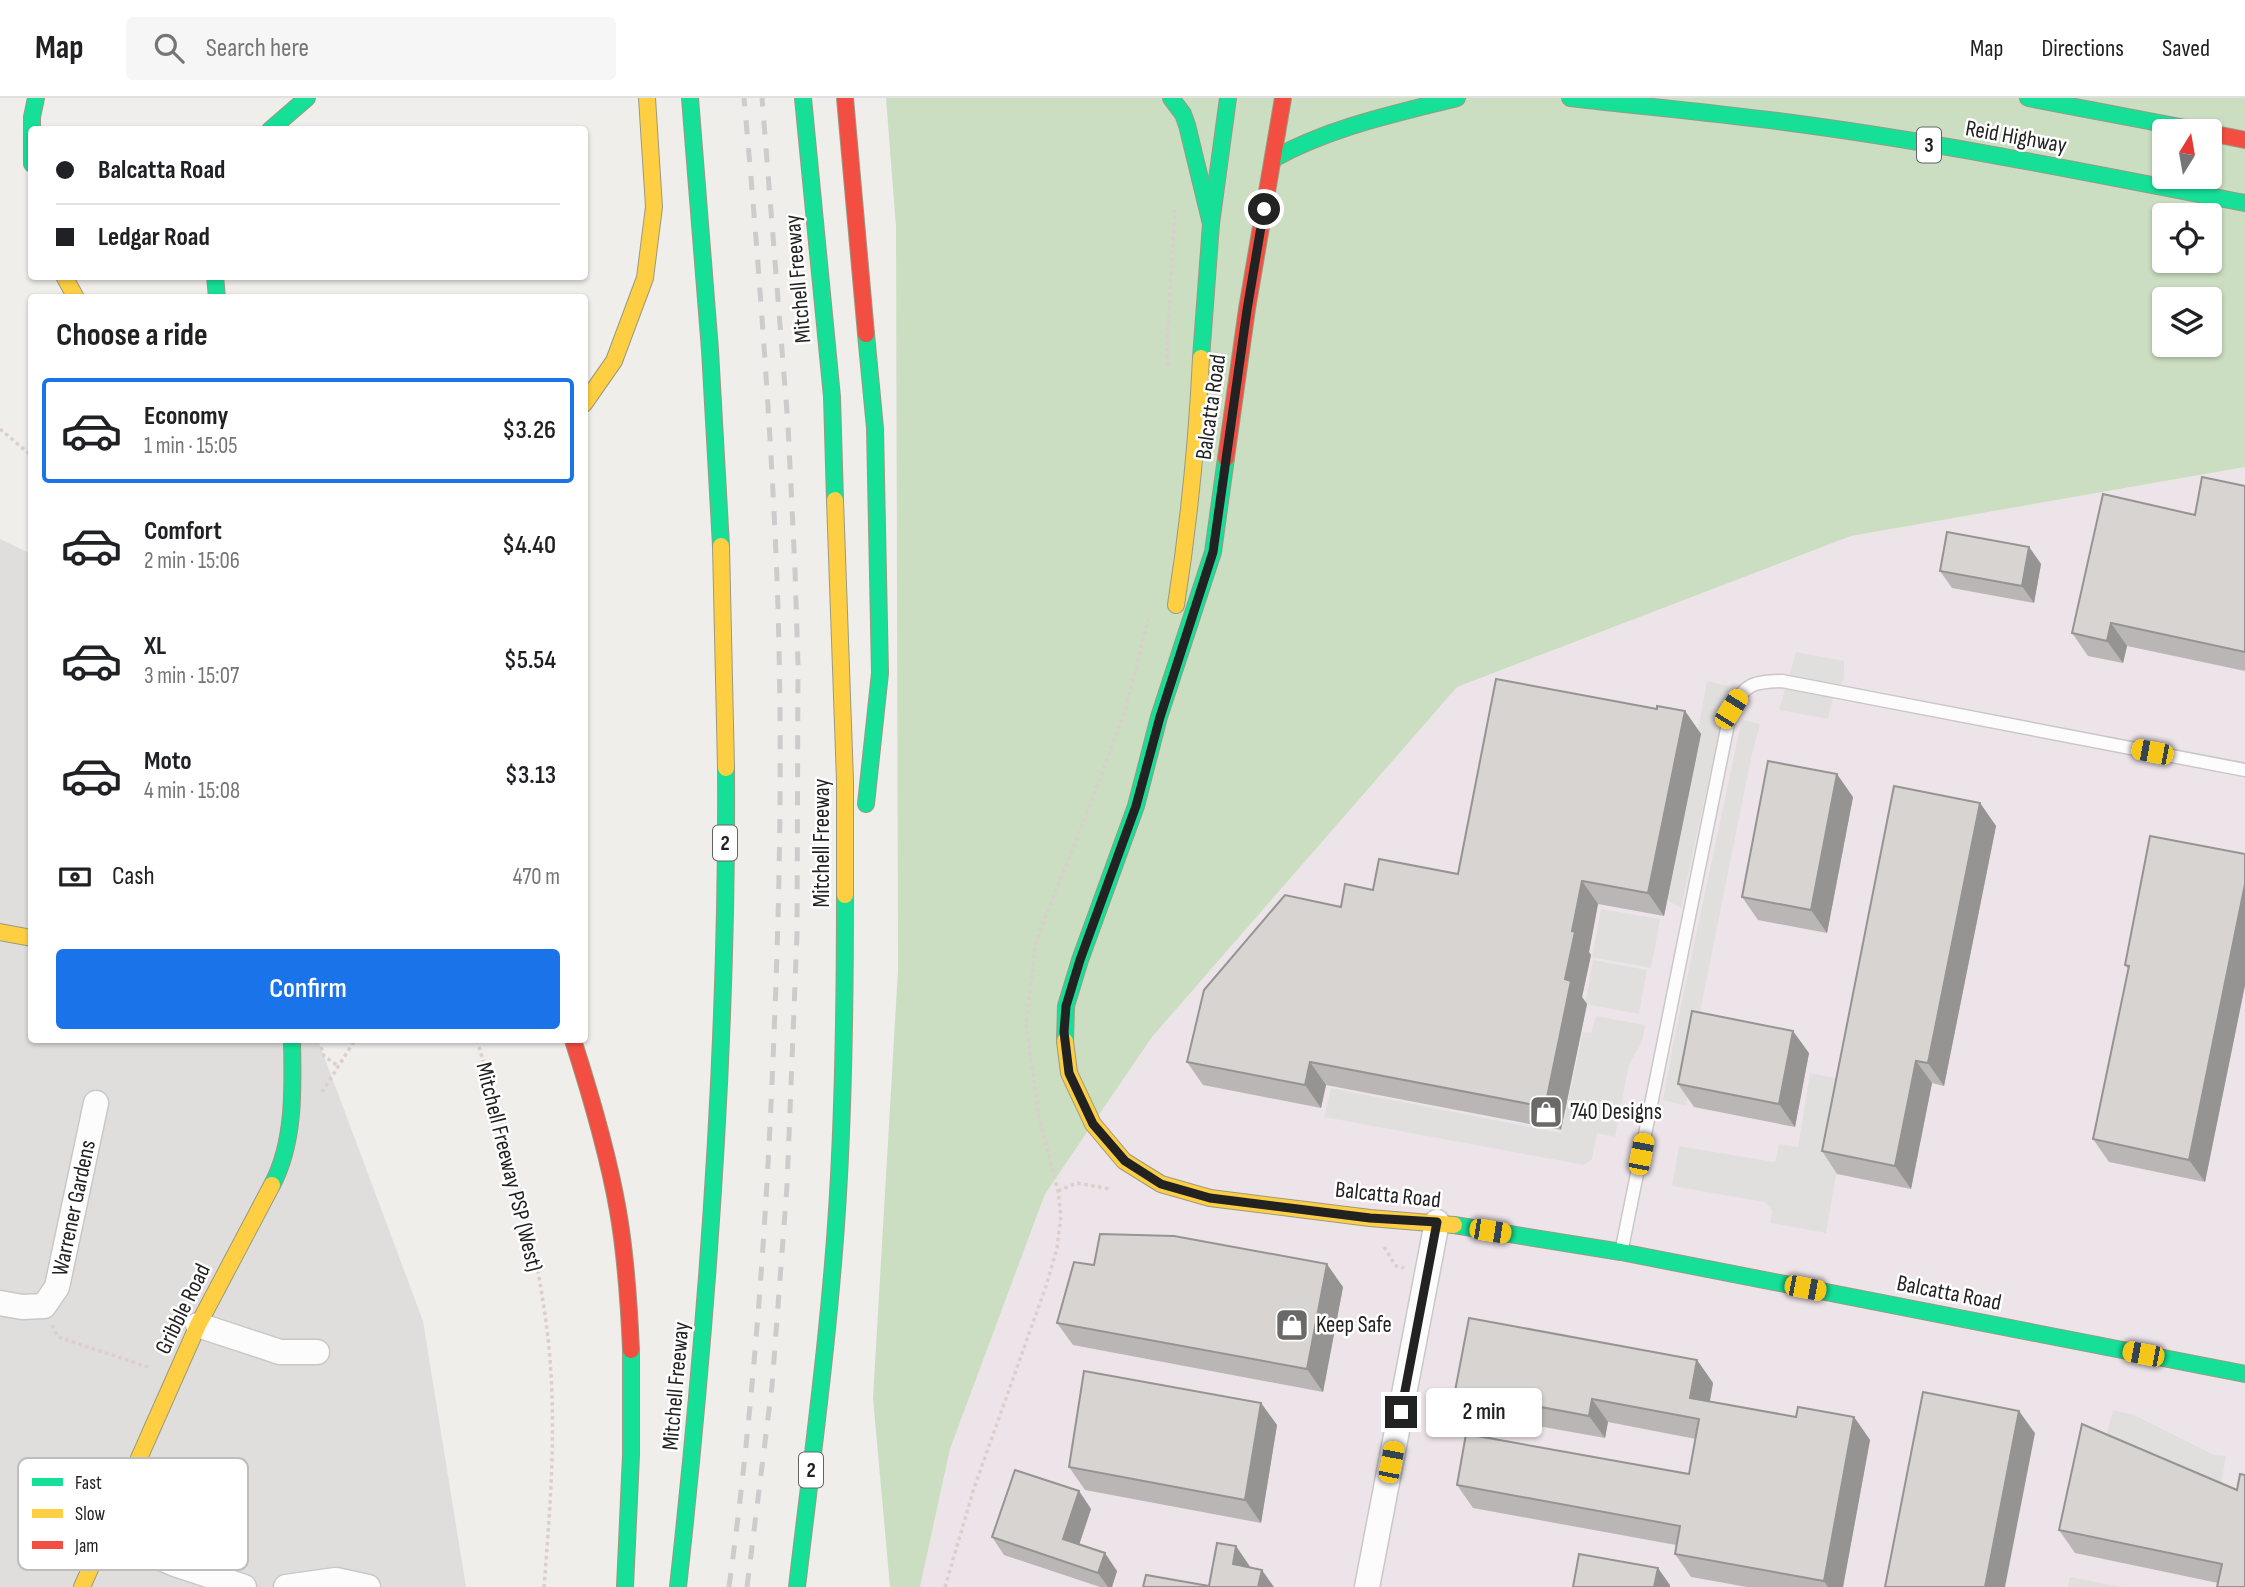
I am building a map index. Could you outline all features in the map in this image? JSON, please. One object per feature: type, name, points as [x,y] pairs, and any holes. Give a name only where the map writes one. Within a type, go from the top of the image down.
[{"type":"main road","points":[[22,98],[32,117]]},
{"type":"main road","points":[[32,126],[36,98]]},
{"type":"main road","points":[[275,126],[307,98]]},
{"type":"main road","points":[[588,398],[614,361],[645,278],[654,207],[647,98]]},
{"type":"main road","name":"Mitchell Freeway","points":[[678,1587],[708,1292],[718,1115],[725,910],[726,770],[716,435],[706,268],[690,98]]},
{"type":"main road","name":"Mitchell Freeway","points":[[797,1587],[825,1354],[839,1177],[845,1006],[845,781],[832,397],[803,98]]},
{"type":"main road","points":[[845,98],[875,428],[880,673],[864,826]]},
{"type":"main road","points":[[1171,98],[1183,114],[1187,125],[1211,224]]},
{"type":"main road","name":"Balcatta Road","points":[[1160,717],[1185,547],[1197,432],[1211,224],[1228,98]]},
{"type":"main road","name":"Balcatta Road","points":[[1283,98],[1247,310],[1213,552],[1160,717],[1136,806],[1066,1006],[1064,1032],[1069,1073],[1093,1124],[1125,1161],[1161,1184],[1210,1198],[1370,1218],[1437,1222],[1621,1252],[2245,1374]]},
{"type":"main road","points":[[1273,159],[1293,146],[1322,134],[1457,98]]},
{"type":"main road","name":"Reid Highway","points":[[1570,98],[1861,134],[2051,165],[2245,203]]},
{"type":"main road","name":"Reid Highway","points":[[2028,98],[2152,122]]},
{"type":"main road","points":[[2222,135],[2245,140]]},
{"type":"main road","points":[[845,1006],[861,854]]},
{"type":"main road","points":[[0,932],[28,937]]},
{"type":"main road","name":"Gribble Road","points":[[139,1458],[198,1325],[278,1174],[293,1110],[292,1043]]},
{"type":"main road","points":[[574,1043],[612,1179],[623,1247],[633,1348],[632,1481],[625,1587]]},
{"type":"main road","name":"Gribble Road","points":[[82,1587],[90,1570]]},
{"type":"street","name":"Warrener Gardens","points":[[0,1303],[22,1307],[44,1306],[57,1287],[96,1103]]},
{"type":"street","points":[[1367,1587],[1437,1222]]},
{"type":"street","points":[[198,1325],[280,1352],[317,1352]]},
{"type":"street","points":[[193,1570],[244,1587]]},
{"type":"street","points":[[286,1587],[336,1580],[368,1587]]},
{"type":"lane","points":[[1621,1252],[1731,709],[1743,691],[1759,682],[1782,681],[2245,770]]},
{"type":"path","points":[[0,429],[28,453]]},
{"type":"path","points":[[319,1043],[324,1056],[338,1066]]},
{"type":"path","points":[[293,1110],[310,1112],[353,1043]]},
{"type":"path","name":"Mitchell Freeway PSP (West)","points":[[478,1043],[526,1215],[550,1359],[553,1473],[544,1587]]},
{"type":"path","points":[[1058,1191],[1077,1184],[1115,1190]]},
{"type":"path","points":[[44,1306],[58,1337],[176,1376]]},
{"type":"shaded area","points":[[2245,467],[2245,1587],[920,1587],[950,1449],[1045,1194],[1152,1037],[1457,687],[1851,536]]},
{"type":"shaded area","points":[[0,539],[28,553],[28,1043],[319,1043],[423,1321],[466,1587],[0,1587]]},
{"type":"shaded area","points":[[1796,652],[1844,661],[1844,678],[1832,701],[1828,719],[1779,710]]},
{"type":"shaded area","points":[[1707,681],[1729,686],[1681,908],[1667,900]]},
{"type":"shaded area","points":[[1743,720],[1760,724],[1702,1002],[1686,1106],[1663,1100]]},
{"type":"shaded area","points":[[1601,909],[1660,919],[1651,968],[1592,957]]},
{"type":"shaded area","points":[[1593,960],[1647,970],[1639,1014],[1585,1004]]},
{"type":"shaded area","points":[[1596,1016],[1645,1025],[1642,1042],[1629,1064],[1615,1137],[1597,1133],[1592,1159],[1584,1165],[1324,1117],[1331,1088],[1561,1133],[1583,1032],[1591,1033]]},
{"type":"shaded area","points":[[1810,1073],[1852,1081],[1826,1233],[1770,1223],[1772,1211],[1765,1202],[1672,1186],[1679,1146],[1775,1162],[1779,1144],[1798,1147]]},
{"type":"shaded area","points":[[2113,1410],[2134,1415],[2214,1455],[2226,1456],[2219,1496],[2104,1446]]},
{"type":"shaded area","points":[[2070,1577],[2122,1587],[2068,1587]]},
{"type":"green space","points":[[886,98],[2245,98],[2245,467],[1851,536],[1457,687],[1152,1037],[1045,1194],[950,1449],[920,1587],[890,1587],[873,1398],[898,970],[896,227]]},
{"type":"building","points":[[2202,477],[2245,486],[2245,652],[2111,623],[2107,641],[2072,633],[2103,494],[2195,515]]},
{"type":"building","points":[[1947,532],[2029,547],[2022,586],[1940,571]]},
{"type":"building","points":[[1496,679],[1657,709],[1657,706],[1685,711],[1648,893],[1582,881],[1565,979],[1571,981],[1545,1107],[1310,1062],[1305,1085],[1187,1062],[1204,990],[1285,895],[1341,907],[1345,884],[1373,890],[1379,859],[1458,874]]},
{"type":"building","points":[[1768,761],[1837,774],[1811,910],[1742,897]]},
{"type":"building","points":[[1894,786],[1980,803],[1928,1063],[1916,1061],[1895,1166],[1822,1151]]},
{"type":"building","points":[[2150,836],[2245,854],[2245,884],[2189,1160],[2093,1139],[2129,966],[2125,965]]},
{"type":"building","points":[[1692,1011],[1793,1031],[1779,1104],[1678,1084]]},
{"type":"building","points":[[1100,1234],[1174,1236],[1327,1264],[1307,1369],[1057,1323],[1074,1262],[1094,1265]]},
{"type":"building","points":[[1469,1318],[1697,1360],[1690,1398],[1796,1417],[1798,1407],[1854,1417],[1824,1581],[1675,1554],[1680,1526],[1457,1485],[1466,1434],[1689,1474],[1699,1419],[1592,1399],[1589,1416],[1455,1391]]},
{"type":"building","points":[[1084,1371],[1261,1403],[1245,1500],[1069,1467]]},
{"type":"building","points":[[1923,1392],[2019,1411],[1985,1587],[1885,1587]]},
{"type":"building","points":[[2082,1424],[2237,1490],[2240,1474],[2245,1475],[2245,1587],[2217,1587],[2222,1564],[2059,1530]]},
{"type":"building","points":[[1015,1470],[1079,1491],[1063,1539],[1105,1553],[1098,1573],[992,1537]]},
{"type":"building","points":[[1217,1543],[1236,1546],[1233,1564],[1262,1570],[1258,1587],[1143,1587],[1146,1575],[1209,1586]]},
{"type":"building","points":[[1579,1554],[1658,1568],[1654,1587],[1573,1587]]},
{"type":"railway","points":[[729,1587],[746,1449],[768,1173],[780,846],[775,532],[762,315],[744,98]]},
{"type":"railway","points":[[747,1587],[772,1386],[787,1186],[797,934],[798,664],[795,570],[788,425],[762,98]]},
{"type":"traffic: fast","points":[[32,126],[36,98]]},
{"type":"traffic: fast","points":[[275,126],[307,98]]},
{"type":"traffic: fast","points":[[690,98],[710,350],[721,546]]},
{"type":"traffic: fast","points":[[803,98],[832,397],[835,500]]},
{"type":"traffic: fast","points":[[1171,98],[1183,114],[1187,125],[1211,224]]},
{"type":"traffic: fast","points":[[1201,358],[1211,224],[1228,98]]},
{"type":"traffic: fast","points":[[1273,159],[1340,130],[1457,98]]},
{"type":"traffic: fast","points":[[1570,98],[1748,117],[1862,133],[2245,203]]},
{"type":"traffic: fast","points":[[2028,98],[2152,122]]},
{"type":"traffic: fast","points":[[215,280],[217,294]]},
{"type":"traffic: fast","points":[[866,334],[875,428],[880,673],[866,804]]},
{"type":"traffic: fast","points":[[1065,1041],[1066,1006],[1136,806],[1159,717],[1213,552],[1226,458]]},
{"type":"traffic: fast","points":[[678,1587],[714,1178],[724,973],[726,768]]},
{"type":"traffic: fast","points":[[797,1587],[836,1228],[843,1071],[845,895]]},
{"type":"traffic: fast","points":[[272,1185],[280,1168],[289,1133],[292,1043]]},
{"type":"traffic: fast","points":[[1454,1225],[1621,1252],[2245,1374]]},
{"type":"traffic: fast","points":[[625,1587],[631,1455],[631,1350]]},
{"type":"traffic: slow","points":[[588,398],[614,361],[645,278],[654,207],[647,98]]},
{"type":"traffic: slow","points":[[66,280],[74,294]]},
{"type":"traffic: slow","points":[[1176,605],[1192,482],[1201,358]]},
{"type":"traffic: slow","points":[[835,500],[845,781],[845,895]]},
{"type":"traffic: slow","points":[[721,546],[726,768]]},
{"type":"traffic: slow","points":[[0,932],[28,937]]},
{"type":"traffic: slow","points":[[1065,1041],[1069,1073],[1093,1124],[1124,1161],[1161,1184],[1210,1198],[1370,1218],[1454,1225]]},
{"type":"traffic: slow","points":[[139,1458],[198,1325],[272,1185]]},
{"type":"traffic: slow","points":[[82,1587],[90,1570]]},
{"type":"traffic: jam","points":[[845,98],[866,334]]},
{"type":"traffic: jam","points":[[1226,458],[1247,309],[1283,98]]},
{"type":"traffic: jam","points":[[2222,135],[2245,140]]},
{"type":"traffic: jam","points":[[574,1043],[598,1125],[618,1211],[627,1280],[631,1350]]},
{"type":"place","name":"740 Designs","points":[[1546,1112]]},
{"type":"place","name":"Keep Safe","points":[[1292,1325]]},
{"type":"route","points":[[1264,209],[1213,552],[1160,717],[1136,806],[1066,1006],[1066,1055],[1069,1073],[1093,1124],[1125,1161],[1161,1184],[1210,1198],[1370,1218],[1437,1222],[1401,1412]]}]
